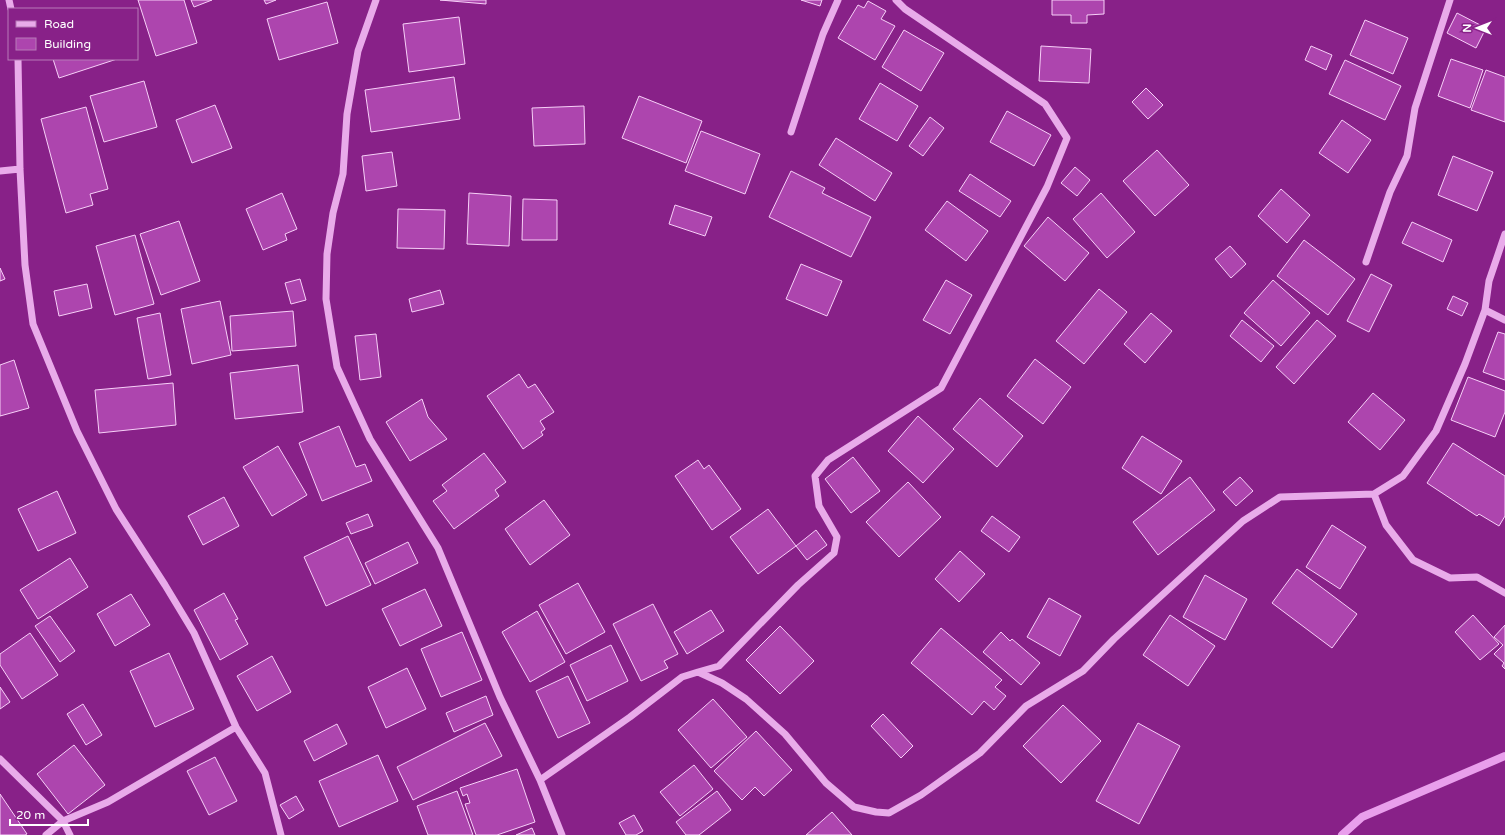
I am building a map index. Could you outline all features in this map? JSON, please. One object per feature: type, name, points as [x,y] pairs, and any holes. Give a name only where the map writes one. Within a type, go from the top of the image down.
[{"type":"street","points":[[376,0],[358,51],[347,114],[343,174],[333,214],[327,254],[326,299],[337,367],[370,439],[438,548],[500,697],[540,780],[562,835]]},
{"type":"street","points":[[792,132],[823,34],[838,0]]},
{"type":"street","points":[[540,780],[630,717],[682,677],[719,666],[798,585],[834,553],[837,537],[819,506],[815,476],[828,460],[940,388],[1047,187],[1067,138],[1045,104],[905,9],[896,0]]},
{"type":"street","points":[[1366,262],[1390,192],[1408,156],[1415,108],[1450,0]]},
{"type":"street","points":[[18,60],[20,169],[25,265],[33,324],[77,431],[116,508],[194,633],[236,727],[265,773],[281,835]]},
{"type":"street","points":[[0,171],[20,169]]},
{"type":"street","points":[[698,672],[722,683],[746,698],[785,734],[826,783],[854,807],[876,812],[889,813],[921,795],[980,753],[1026,706],[1083,671],[1114,639],[1242,521],[1280,496],[1374,494],[1403,476],[1436,431],[1465,364],[1485,310],[1489,281],[1505,234]]},
{"type":"street","points":[[1485,310],[1505,320]]},
{"type":"street","points":[[1374,494],[1386,525],[1413,560],[1450,578],[1477,577],[1505,593]]},
{"type":"street","points":[[46,835],[63,821],[108,802],[236,727]]},
{"type":"street","points":[[0,759],[63,821],[70,835]]},
{"type":"building","points":[[138,0],[184,0],[197,43],[156,56]]},
{"type":"building","points":[[191,0],[212,0],[194,7]]},
{"type":"building","points":[[264,0],[276,0],[266,4]]},
{"type":"building","points":[[440,0],[486,0],[486,4]]},
{"type":"building","points":[[801,0],[822,0],[820,6]]},
{"type":"building","points":[[1052,0],[1104,0],[1104,14],[1087,15],[1087,23],[1071,23],[1071,15],[1052,15]]},
{"type":"building","points":[[868,1],[886,11],[881,19],[895,26],[875,60],[838,38],[858,5],[864,8]]},
{"type":"building","points":[[327,2],[338,43],[279,60],[267,19]]},
{"type":"building","points":[[1457,13],[1486,28],[1476,48],[1447,33]]},
{"type":"building","points":[[459,17],[465,64],[409,72],[403,24]]},
{"type":"building","points":[[1365,20],[1408,38],[1393,74],[1350,55]]},
{"type":"building","points":[[904,30],[944,53],[921,91],[882,67]]},
{"type":"building","points":[[1041,46],[1091,49],[1089,83],[1039,81]]},
{"type":"building","points":[[1311,46],[1332,55],[1326,70],[1305,60]]},
{"type":"building","points":[[1451,59],[1483,70],[1470,108],[1438,96]]},
{"type":"building","points":[[53,60],[114,60],[59,78]]},
{"type":"building","points":[[1345,60],[1401,86],[1385,120],[1329,94]]},
{"type":"building","points":[[1486,70],[1505,77],[1505,122],[1471,110]]},
{"type":"building","points":[[454,77],[460,119],[371,132],[365,90]]},
{"type":"building","points":[[144,81],[157,127],[104,142],[90,96]]},
{"type":"building","points":[[880,83],[918,106],[897,141],[859,119]]},
{"type":"building","points":[[1146,88],[1163,105],[1148,119],[1132,102]]},
{"type":"building","points":[[639,96],[702,121],[686,163],[622,138]]},
{"type":"building","points":[[215,105],[232,148],[192,163],[176,120]]},
{"type":"building","points":[[584,106],[585,144],[534,146],[532,108]]},
{"type":"building","points":[[86,107],[108,189],[90,194],[93,205],[66,213],[41,119]]},
{"type":"building","points":[[1007,111],[1051,135],[1034,166],[990,142]]},
{"type":"building","points":[[930,117],[944,128],[923,156],[909,146]]},
{"type":"building","points":[[1342,120],[1371,140],[1348,173],[1319,153]]},
{"type":"building","points":[[701,131],[760,154],[745,194],[685,171]]},
{"type":"building","points":[[836,138],[892,173],[875,201],[819,165]]},
{"type":"building","points":[[1157,150],[1189,185],[1155,216],[1123,181]]},
{"type":"building","points":[[392,152],[397,186],[366,191],[362,156]]},
{"type":"building","points":[[1453,156],[1493,172],[1477,211],[1438,195]]},
{"type":"building","points":[[1075,167],[1090,180],[1077,196],[1061,183]]},
{"type":"building","points":[[791,171],[825,188],[822,193],[871,217],[851,257],[769,217]]},
{"type":"building","points":[[970,174],[1011,201],[1000,217],[959,191]]},
{"type":"building","points":[[1281,189],[1310,215],[1287,243],[1258,216]]},
{"type":"building","points":[[282,193],[297,229],[285,234],[287,240],[263,250],[246,209]]},
{"type":"building","points":[[469,193],[511,196],[509,246],[467,244]]},
{"type":"building","points":[[1101,193],[1135,232],[1107,258],[1073,219]]},
{"type":"building","points":[[523,199],[557,200],[557,240],[522,240]]},
{"type":"building","points":[[947,201],[988,231],[966,261],[925,230]]},
{"type":"building","points":[[675,205],[712,217],[705,236],[669,224]]},
{"type":"building","points":[[398,209],[445,210],[444,249],[397,248]]},
{"type":"building","points":[[1048,217],[1089,253],[1065,281],[1024,246]]},
{"type":"building","points":[[179,221],[200,281],[161,295],[140,234]]},
{"type":"building","points":[[1412,222],[1452,240],[1443,262],[1402,243]]},
{"type":"building","points":[[135,235],[154,304],[115,315],[96,246]]},
{"type":"building","points":[[1304,240],[1355,279],[1328,315],[1277,276]]},
{"type":"building","points":[[1230,246],[1246,264],[1231,278],[1215,259]]},
{"type":"building","points":[[801,264],[842,281],[827,316],[786,299]]},
{"type":"building","points":[[0,268],[5,279],[0,281]]},
{"type":"building","points":[[1371,274],[1392,285],[1369,332],[1347,321]]},
{"type":"building","points":[[300,279],[306,300],[291,304],[285,283]]},
{"type":"building","points":[[946,280],[972,295],[950,334],[923,320]]},
{"type":"building","points":[[1273,280],[1310,313],[1281,346],[1244,313]]},
{"type":"building","points":[[87,284],[92,308],[59,316],[54,291]]},
{"type":"building","points":[[1099,289],[1127,312],[1084,364],[1056,341]]},
{"type":"building","points":[[440,290],[444,304],[412,312],[409,299]]},
{"type":"building","points":[[1453,296],[1468,303],[1462,316],[1447,309]]},
{"type":"building","points":[[220,301],[231,355],[192,364],[181,309]]},
{"type":"building","points":[[293,311],[296,346],[232,351],[230,316]]},
{"type":"building","points":[[160,313],[171,375],[148,379],[137,318]]},
{"type":"building","points":[[1151,313],[1172,331],[1145,363],[1124,344]]},
{"type":"building","points":[[1242,320],[1274,346],[1261,362],[1230,336]]},
{"type":"building","points":[[1317,320],[1336,336],[1294,384],[1276,367]]},
{"type":"building","points":[[1498,332],[1505,334],[1505,380],[1483,372]]},
{"type":"building","points":[[376,334],[381,377],[360,380],[355,336]]},
{"type":"building","points":[[1035,359],[1071,387],[1043,424],[1007,396]]},
{"type":"building","points":[[14,360],[29,408],[0,416],[0,365]]},
{"type":"building","points":[[298,365],[303,412],[235,419],[230,373]]},
{"type":"building","points":[[519,374],[528,388],[535,384],[554,412],[540,421],[545,429],[541,432],[543,435],[523,449],[487,396]]},
{"type":"building","points":[[1468,377],[1505,391],[1505,412],[1495,437],[1451,420]]},
{"type":"building","points":[[173,383],[176,425],[99,433],[95,390]]},
{"type":"building","points":[[1373,393],[1405,420],[1380,450],[1348,422]]},
{"type":"building","points":[[980,398],[1023,436],[997,467],[953,429]]},
{"type":"building","points":[[422,399],[428,417],[447,439],[410,461],[386,422]]},
{"type":"building","points":[[918,416],[954,449],[923,483],[888,451]]},
{"type":"building","points":[[339,426],[356,467],[365,464],[372,481],[322,501],[299,443]]},
{"type":"building","points":[[1142,436],[1182,461],[1161,494],[1122,468]]},
{"type":"building","points":[[1453,443],[1505,476],[1505,516],[1499,526],[1479,514],[1477,516],[1427,483]]},
{"type":"building","points":[[278,446],[307,495],[272,516],[243,467]]},
{"type":"building","points":[[484,453],[506,482],[495,490],[499,496],[454,529],[433,501],[447,491],[442,485]]},
{"type":"building","points":[[853,457],[880,491],[851,513],[825,479]]},
{"type":"building","points":[[698,460],[704,469],[709,465],[741,509],[712,530],[675,476]]},
{"type":"building","points":[[1190,477],[1215,510],[1158,555],[1133,522]]},
{"type":"building","points":[[1240,477],[1253,491],[1236,506],[1223,492]]},
{"type":"building","points":[[908,482],[941,517],[899,557],[866,522]]},
{"type":"building","points":[[57,491],[76,533],[38,551],[18,509]]},
{"type":"building","points":[[224,497],[239,526],[203,545],[188,516]]},
{"type":"building","points":[[544,500],[570,535],[530,565],[505,529]]},
{"type":"building","points":[[768,509],[796,546],[758,574],[730,537]]},
{"type":"building","points":[[368,514],[373,526],[351,534],[346,523]]},
{"type":"building","points":[[992,516],[1020,537],[1009,552],[981,531]]},
{"type":"building","points":[[1332,525],[1366,547],[1340,589],[1306,567]]},
{"type":"building","points":[[816,530],[827,545],[807,560],[796,546]]},
{"type":"building","points":[[348,536],[371,585],[326,606],[304,557]]},
{"type":"building","points":[[408,542],[418,563],[375,584],[365,563]]},
{"type":"building","points":[[960,551],[985,574],[959,602],[935,579]]},
{"type":"building","points":[[70,558],[88,587],[38,619],[20,590]]},
{"type":"building","points":[[1297,569],[1357,614],[1332,648],[1272,603]]},
{"type":"building","points":[[1205,575],[1247,599],[1225,640],[1183,617]]},
{"type":"building","points":[[578,583],[605,632],[566,654],[539,605]]},
{"type":"building","points":[[425,589],[442,626],[400,646],[382,609]]},
{"type":"building","points":[[224,593],[238,619],[235,620],[248,644],[220,660],[194,610]]},
{"type":"building","points":[[131,594],[150,625],[115,646],[97,614]]},
{"type":"building","points":[[1049,598],[1081,616],[1060,656],[1027,637]]},
{"type":"building","points":[[653,604],[678,654],[664,661],[668,668],[641,681],[613,624]]},
{"type":"building","points":[[711,610],[724,631],[687,654],[674,632]]},
{"type":"building","points":[[537,611],[565,662],[530,682],[502,632]]},
{"type":"building","points":[[1170,615],[1215,646],[1188,686],[1143,655]]},
{"type":"building","points":[[1473,615],[1499,644],[1480,660],[1455,632]]},
{"type":"building","points":[[50,616],[75,651],[60,662],[35,626]]},
{"type":"building","points":[[1505,625],[1505,669],[1502,666],[1504,663],[1494,654],[1503,645],[1494,637]]},
{"type":"building","points":[[780,626],[814,661],[780,694],[746,660]]},
{"type":"building","points":[[941,628],[1002,680],[995,687],[1006,696],[994,710],[984,701],[972,715],[911,663]]},
{"type":"building","points":[[462,632],[482,680],[441,697],[421,649]]},
{"type":"building","points":[[1001,632],[1010,641],[1012,639],[1040,663],[1021,685],[983,652]]},
{"type":"building","points":[[30,633],[58,675],[22,699],[0,665],[0,654]]},
{"type":"building","points":[[611,645],[628,681],[587,701],[570,665]]},
{"type":"building","points":[[169,653],[194,709],[155,727],[130,671]]},
{"type":"building","points":[[272,656],[291,692],[257,711],[237,676]]},
{"type":"building","points":[[407,668],[426,709],[386,728],[368,687]]},
{"type":"building","points":[[568,676],[590,723],[558,738],[536,691]]},
{"type":"building","points":[[0,687],[10,702],[0,709]]},
{"type":"building","points":[[486,696],[493,715],[454,732],[446,713]]},
{"type":"building","points":[[713,699],[747,737],[711,768],[678,730]]},
{"type":"building","points":[[83,704],[102,735],[86,745],[67,714]]},
{"type":"building","points":[[1063,705],[1101,741],[1061,783],[1023,746]]},
{"type":"building","points":[[883,714],[913,746],[901,758],[871,726]]},
{"type":"building","points":[[485,723],[502,756],[413,800],[397,767]]},
{"type":"building","points":[[1138,723],[1180,746],[1139,824],[1096,801]]},
{"type":"building","points":[[337,724],[347,744],[314,761],[304,741]]},
{"type":"building","points":[[756,731],[792,770],[764,796],[755,787],[742,800],[714,771]]},
{"type":"building","points":[[74,745],[105,785],[68,814],[37,774]]},
{"type":"building","points":[[378,755],[398,801],[339,827],[319,781]]},
{"type":"building","points":[[215,757],[237,801],[209,815],[187,771]]},
{"type":"building","points":[[694,765],[713,789],[680,816],[660,792]]},
{"type":"building","points":[[517,769],[535,822],[497,835],[476,835],[465,804],[470,803],[467,794],[463,796],[460,788]]},
{"type":"building","points":[[457,791],[473,835],[428,835],[417,806]]},
{"type":"building","points":[[717,791],[731,810],[699,835],[686,835],[676,822]]},
{"type":"building","points":[[0,794],[27,834],[0,835]]},
{"type":"building","points":[[296,796],[304,810],[289,819],[280,805]]},
{"type":"building","points":[[832,812],[852,835],[806,835]]},
{"type":"building","points":[[634,815],[643,831],[636,835],[626,835],[619,823]]},
{"type":"building","points":[[532,828],[535,835],[516,835]]},
{"type":"waterway","points":[[1342,835],[1362,817],[1505,756]]}]
